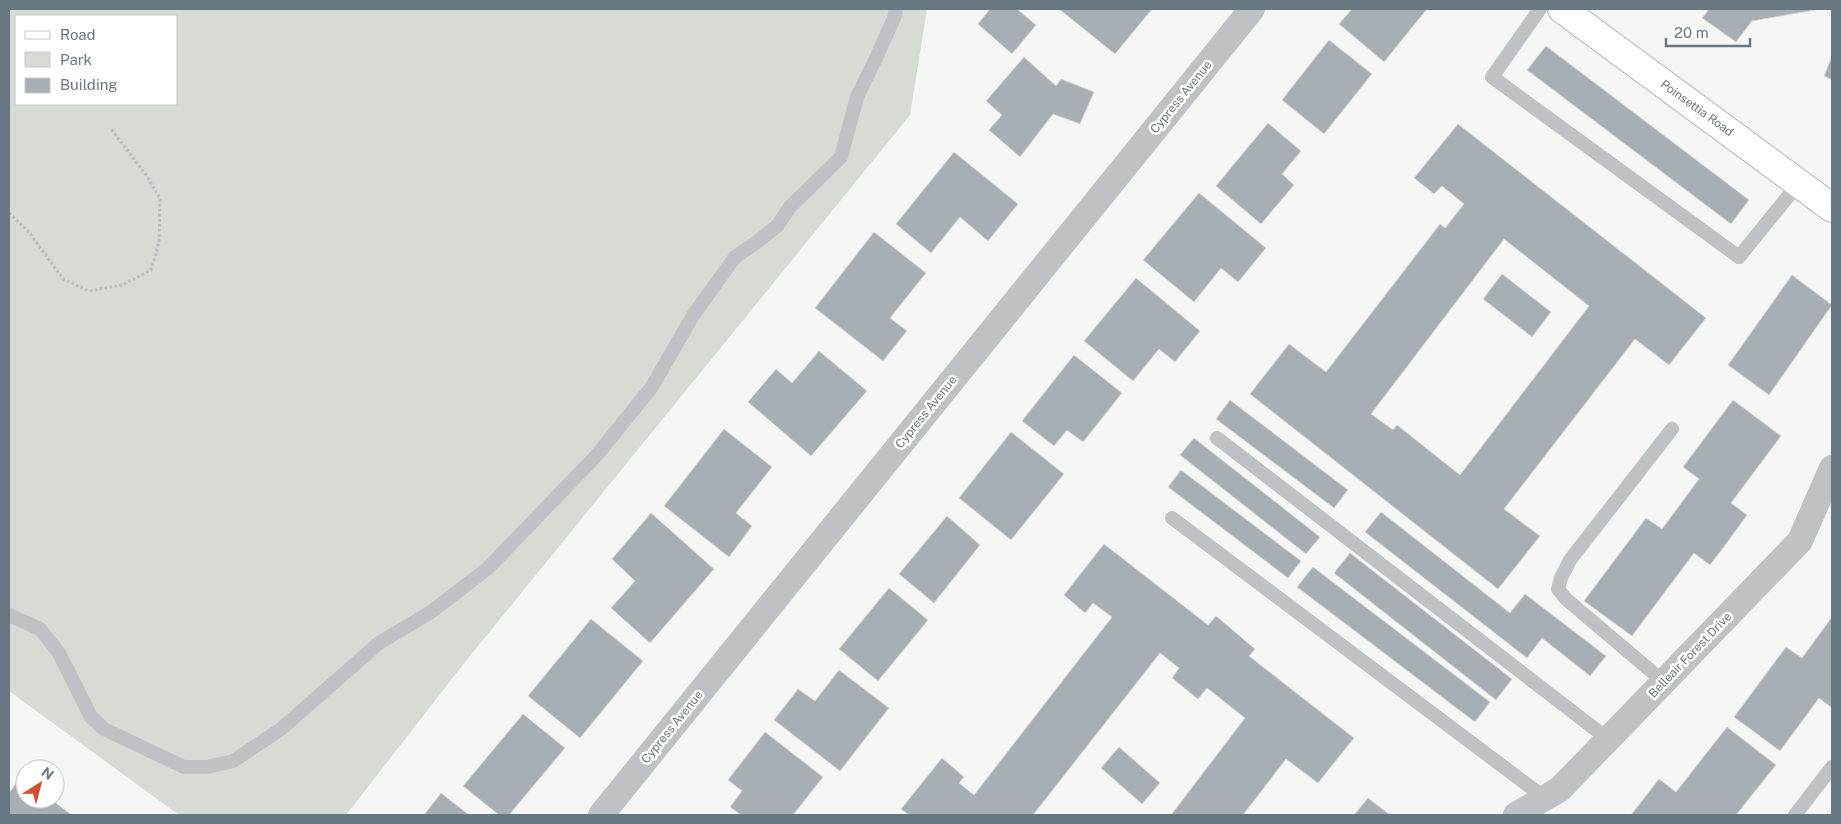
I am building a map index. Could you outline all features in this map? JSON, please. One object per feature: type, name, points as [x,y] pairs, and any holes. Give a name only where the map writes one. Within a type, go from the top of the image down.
[{"type":"street","name":"Cypress Avenue","points":[[601,815],[1252,9]]},
{"type":"street","name":"Poinsettia Road","points":[[1562,9],[1832,208]]},
{"type":"street","name":"Belleair Forest Drive","points":[[1516,815],[1560,789],[1800,541],[1832,468]]},
{"type":"lane","points":[[9,615],[40,629],[58,653],[91,716],[104,729],[184,767],[207,767],[232,761],[281,729],[379,642],[431,612],[488,568],[596,456],[651,388],[694,314],[734,256],[758,242],[777,226],[790,207],[841,157],[857,97],[894,18],[896,9]]},
{"type":"lane","points":[[1540,9],[1492,77],[1739,257],[1799,183]]},
{"type":"lane","points":[[1664,682],[1571,603],[1558,589],[1570,560],[1672,429]]},
{"type":"lane","points":[[1217,438],[1608,739]]},
{"type":"lane","points":[[1172,518],[1544,798]]},
{"type":"lane","points":[[1795,815],[1832,767]]},
{"type":"path","points":[[9,213],[29,232],[63,279],[90,291],[122,285],[151,270],[159,243],[160,198],[144,172],[111,129]]},
{"type":"green space","points":[[9,9],[927,9],[910,115],[465,662],[346,815],[179,815],[9,691]]},
{"type":"building","points":[[990,9],[1017,9],[1036,25],[1012,54],[978,24]]},
{"type":"building","points":[[1059,9],[1152,9],[1115,54]]},
{"type":"building","points":[[1352,9],[1427,9],[1384,62],[1339,24]]},
{"type":"building","points":[[1709,9],[1815,10],[1752,21],[1736,42],[1702,18]]},
{"type":"building","points":[[1329,40],[1372,74],[1324,134],[1282,100]]},
{"type":"building","points":[[1546,46],[1749,200],[1731,224],[1527,70]]},
{"type":"building","points":[[1832,56],[1832,80],[1824,76]]},
{"type":"building","points":[[1024,57],[1056,86],[1061,79],[1094,92],[1080,124],[1053,114],[1020,157],[989,130],[1002,115],[986,101]]},
{"type":"building","points":[[1268,123],[1301,151],[1282,174],[1294,185],[1261,224],[1216,186]]},
{"type":"building","points":[[1458,124],[1706,318],[1669,365],[1635,339],[1504,509],[1540,536],[1498,589],[1250,394],[1289,344],[1326,372],[1440,224],[1445,228],[1464,204],[1442,186],[1434,194],[1414,178]],"holes":[[[1504,239],[1589,306],[1460,475],[1397,425],[1393,430],[1371,414]]]},
{"type":"building","points":[[954,152],[1018,204],[988,241],[960,217],[931,253],[896,224]]},
{"type":"building","points":[[1199,193],[1266,248],[1238,282],[1221,268],[1194,302],[1143,260]]},
{"type":"building","points":[[874,232],[926,273],[890,318],[907,331],[883,361],[815,308]]},
{"type":"building","points":[[1502,274],[1551,312],[1532,337],[1483,299]]},
{"type":"building","points":[[1792,275],[1832,305],[1769,395],[1728,365]]},
{"type":"building","points":[[1136,278],[1200,331],[1175,362],[1159,349],[1133,381],[1084,341]]},
{"type":"building","points":[[819,351],[867,391],[811,456],[748,402],[776,369],[792,383]]},
{"type":"building","points":[[1074,355],[1122,393],[1083,442],[1067,430],[1054,446],[1022,421]]},
{"type":"building","points":[[1230,400],[1348,490],[1334,508],[1216,419]]},
{"type":"building","points":[[1733,400],[1781,436],[1731,503],[1747,515],[1723,548],[1710,565],[1694,553],[1632,636],[1584,601],[1646,518],[1662,529],[1699,479],[1683,467]]},
{"type":"building","points":[[724,429],[772,467],[736,513],[752,526],[729,557],[664,506]]},
{"type":"building","points":[[1011,432],[1064,474],[1011,540],[959,498]]},
{"type":"building","points":[[1194,438],[1320,537],[1306,554],[1180,455]]},
{"type":"building","points":[[1181,470],[1301,561],[1288,578],[1168,487]]},
{"type":"building","points":[[1381,512],[1510,613],[1525,594],[1606,656],[1590,676],[1542,638],[1527,658],[1365,532]]},
{"type":"building","points":[[651,513],[714,569],[650,643],[611,608],[635,581],[612,559]]},
{"type":"building","points":[[947,516],[980,545],[934,603],[899,574]]},
{"type":"building","points":[[1104,544],[1208,625],[1216,616],[1255,649],[1249,656],[1354,738],[1318,783],[1286,759],[1243,815],[1171,815],[1245,718],[1207,688],[1198,699],[1172,678],[1179,668],[1160,653],[1033,815],[909,815],[901,809],[942,758],[964,777],[959,783],[974,795],[1112,617],[1093,603],[1085,613],[1064,595]]},
{"type":"building","points":[[1350,553],[1512,679],[1496,700],[1334,573]]},
{"type":"building","points":[[1313,567],[1490,702],[1475,722],[1297,587]]},
{"type":"building","points":[[889,588],[928,620],[878,681],[839,649]]},
{"type":"building","points":[[1832,617],[1832,708],[1819,698],[1780,751],[1734,717],[1786,647],[1802,658]]},
{"type":"building","points":[[591,619],[643,661],[580,738],[528,696]]},
{"type":"building","points":[[839,670],[889,708],[840,771],[774,720],[798,689],[815,701]]},
{"type":"building","points":[[523,714],[565,748],[509,815],[499,815],[463,786]]},
{"type":"building","points":[[1727,727],[1776,765],[1736,815],[1631,815],[1659,779],[1676,792]]},
{"type":"building","points":[[765,732],[823,777],[793,815],[741,815],[730,807],[742,791],[728,780]]},
{"type":"building","points":[[1119,747],[1160,783],[1142,804],[1101,768]]},
{"type":"building","points":[[15,785],[15,809],[64,809],[72,815],[9,815],[9,793]]},
{"type":"building","points":[[441,793],[469,815],[424,815]]},
{"type":"building","points":[[1368,798],[1390,815],[1354,815]]}]
